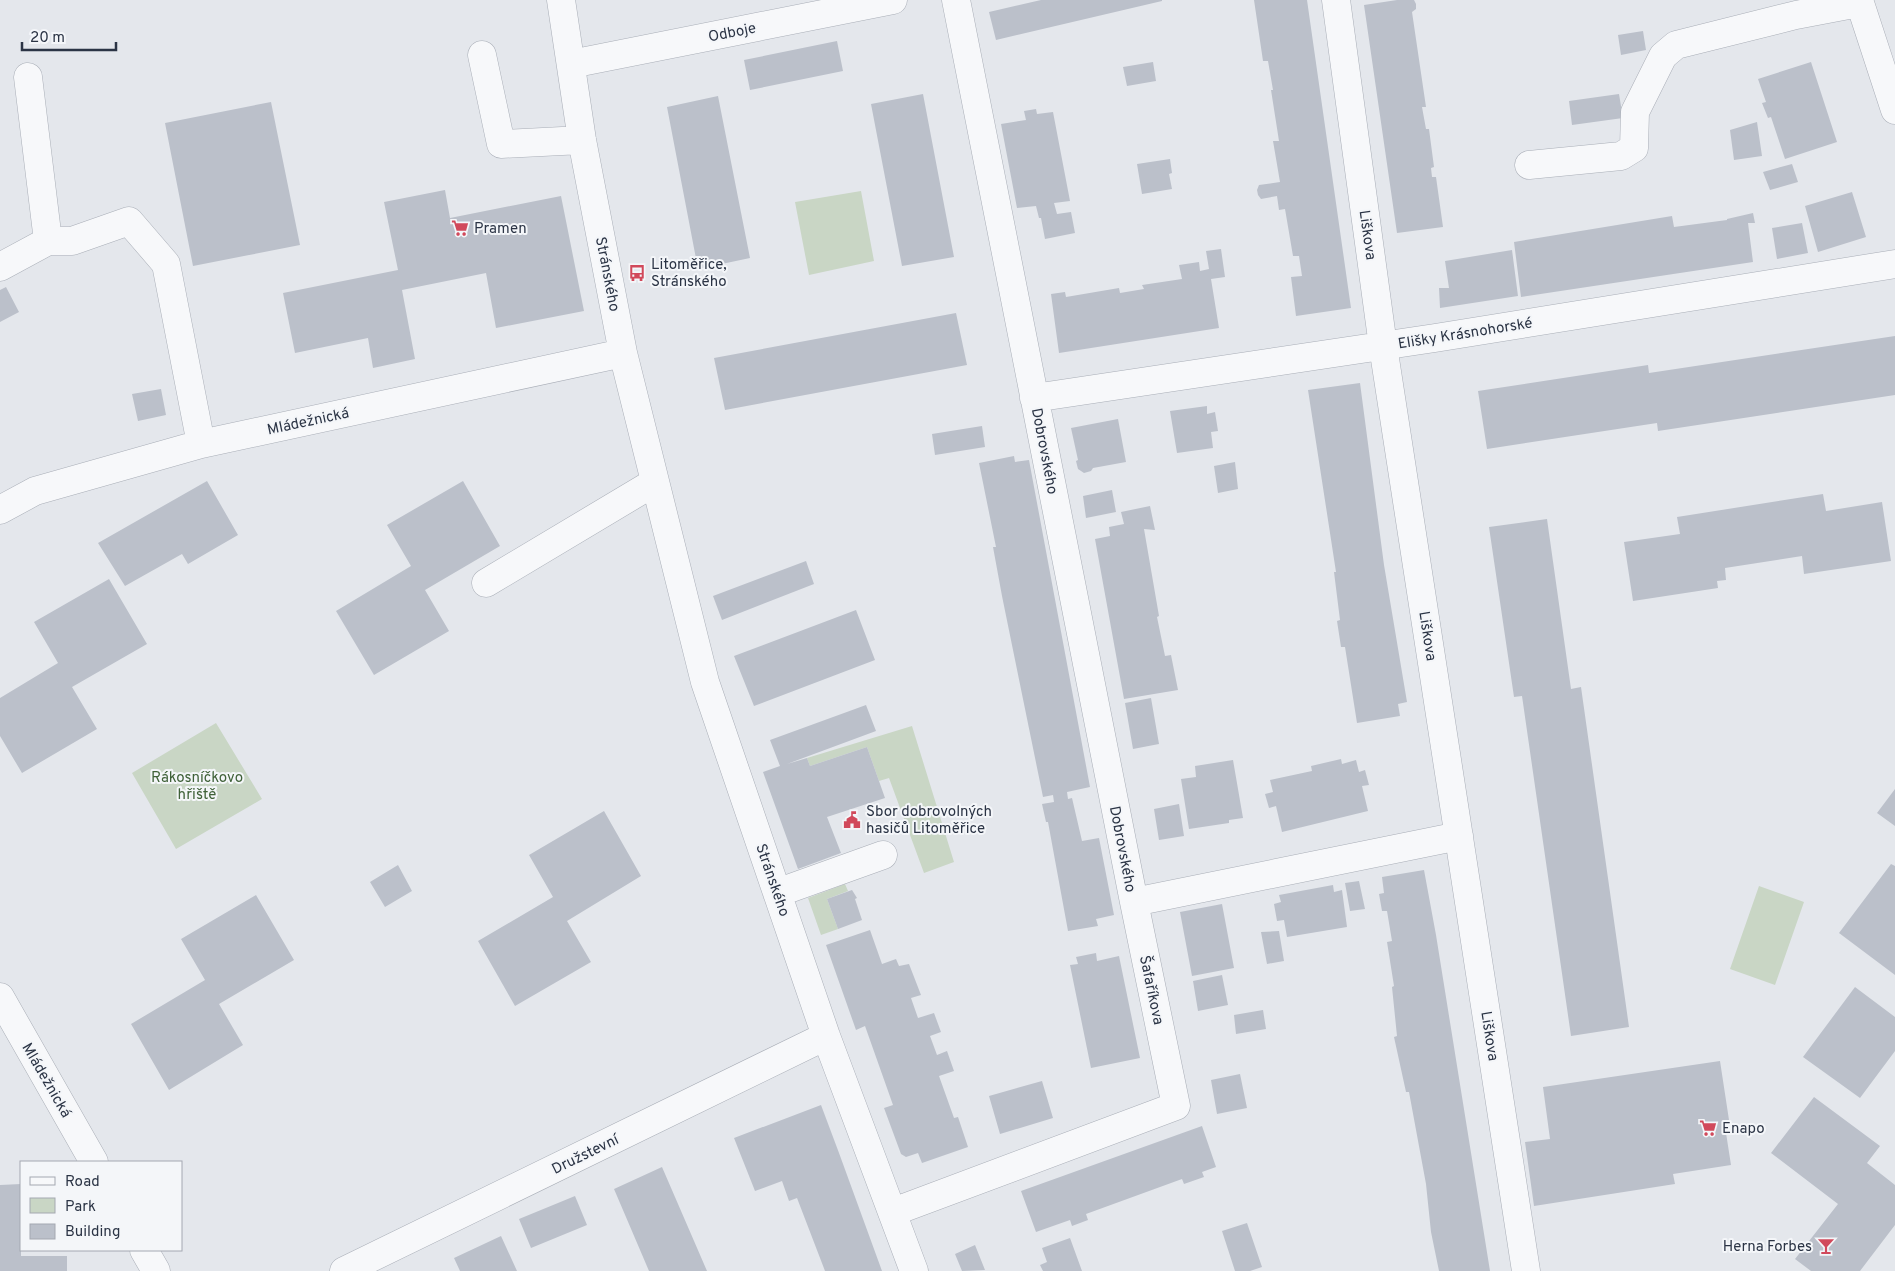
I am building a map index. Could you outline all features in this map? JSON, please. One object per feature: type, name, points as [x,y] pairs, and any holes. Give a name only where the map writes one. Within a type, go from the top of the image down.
[{"type":"street","name":"Stránského","points":[[561,0],[582,140],[624,353],[705,682],[826,1036],[914,1271]]},
{"type":"street","name":"Odboje","points":[[571,64],[893,0]]},
{"type":"street","name":"Dobrovského","points":[[956,0],[1134,902]]},
{"type":"street","name":"Liškova","points":[[1336,0],[1383,346],[1526,1271]]},
{"type":"street","points":[[1529,165],[1621,156],[1634,148],[1635,112],[1663,56],[1676,45],[1794,7],[1859,2],[1895,110]]},
{"type":"street","points":[[482,55],[501,144],[582,140]]},
{"type":"street","points":[[28,77],[48,241]]},
{"type":"street","points":[[0,267],[48,241],[72,241],[129,221],[166,264],[201,444]]},
{"type":"street","name":"Elišky Krásnohorské","points":[[1034,398],[1383,346],[1895,264]]},
{"type":"street","name":"Mládežnická","points":[[0,510],[35,491],[201,444],[624,353]]},
{"type":"street","points":[[486,583],[655,482]]},
{"type":"street","points":[[1134,902],[1459,836]]},
{"type":"street","points":[[777,893],[882,855]]},
{"type":"street","name":"Šafaříkova","points":[[893,1212],[1176,1106],[1134,902]]},
{"type":"street","name":"Mládežnická","points":[[0,997],[93,1161]]},
{"type":"street","name":"Družstevní","points":[[344,1271],[826,1036]]},
{"type":"street","points":[[145,1251],[156,1271]]},
{"type":"green space","points":[[861,191],[874,261],[809,275],[795,202]]},
{"type":"green space","name":"Rákosníčkovo hřiště","points":[[216,723],[262,799],[176,849],[132,773]]},
{"type":"green space","points":[[912,726],[954,862],[924,873],[889,778],[879,781],[867,747],[810,766],[807,758]]},
{"type":"green space","points":[[845,884],[848,891],[827,899],[838,929],[821,935],[808,898]]},
{"type":"green space","points":[[1759,886],[1804,902],[1775,985],[1730,969]]},
{"type":"building","points":[[1041,0],[1162,1],[996,40],[989,12]]},
{"type":"building","points":[[1254,0],[1307,0],[1351,308],[1296,316],[1291,277],[1302,276],[1299,256],[1293,256],[1285,209],[1279,210],[1277,196],[1261,199],[1257,190],[1259,185],[1280,182],[1273,141],[1279,141],[1271,90],[1273,90],[1268,61],[1263,61]]},
{"type":"building","points":[[1397,0],[1414,0],[1416,4],[1416,9],[1412,12],[1426,107],[1422,107],[1426,129],[1429,129],[1434,167],[1431,168],[1432,177],[1436,177],[1443,227],[1397,233],[1364,5]]},
{"type":"building","points":[[1643,31],[1646,50],[1621,55],[1618,35]]},
{"type":"building","points":[[837,41],[843,71],[750,90],[744,60]]},
{"type":"building","points":[[1153,62],[1156,81],[1127,86],[1123,67]]},
{"type":"building","points":[[1811,62],[1837,142],[1785,159],[1771,117],[1768,118],[1762,103],[1766,102],[1758,79]]},
{"type":"building","points":[[923,94],[954,257],[902,266],[871,104]]},
{"type":"building","points":[[1619,94],[1623,118],[1572,125],[1569,101]]},
{"type":"building","points":[[718,96],[750,258],[698,269],[667,107]]},
{"type":"building","points":[[271,102],[300,245],[193,266],[165,123]]},
{"type":"building","points":[[1036,109],[1037,114],[1053,112],[1070,201],[1054,203],[1057,214],[1071,212],[1075,233],[1045,239],[1041,218],[1039,218],[1036,206],[1017,208],[1001,124],[1026,120],[1024,111]]},
{"type":"building","points":[[1757,122],[1762,156],[1734,160],[1730,130]]},
{"type":"building","points":[[1170,159],[1172,173],[1169,174],[1172,189],[1142,194],[1137,164]]},
{"type":"building","points":[[1792,164],[1798,182],[1770,190],[1763,172]]},
{"type":"building","points":[[445,190],[450,218],[561,196],[584,311],[496,328],[486,273],[402,290],[415,359],[373,368],[368,338],[295,353],[283,293],[398,270],[384,202]]},
{"type":"building","points":[[1852,192],[1866,237],[1818,252],[1805,206]]},
{"type":"building","points":[[1753,213],[1755,223],[1748,223],[1753,262],[1521,297],[1514,242],[1672,216],[1674,227],[1727,220]]},
{"type":"building","points":[[1802,223],[1808,253],[1777,259],[1772,228]]},
{"type":"building","points":[[1221,249],[1225,277],[1211,279],[1219,328],[1059,353],[1051,294],[1065,292],[1066,297],[1119,288],[1120,293],[1144,289],[1142,285],[1182,279],[1179,265],[1199,262],[1200,271],[1209,269],[1206,251]]},
{"type":"building","points":[[1512,250],[1518,296],[1440,308],[1439,288],[1449,288],[1445,261]]},
{"type":"building","points":[[6,287],[19,312],[0,322],[0,290]]},
{"type":"building","points":[[956,313],[967,365],[725,410],[714,358]]},
{"type":"building","points":[[1895,336],[1895,395],[1658,431],[1657,423],[1487,449],[1478,391],[1648,365],[1649,373]]},
{"type":"building","points":[[1360,383],[1384,565],[1407,702],[1398,704],[1400,716],[1357,723],[1345,647],[1341,647],[1337,621],[1340,620],[1334,572],[1336,572],[1308,390]]},
{"type":"building","points":[[161,389],[166,415],[138,421],[132,394]]},
{"type":"building","points":[[1207,406],[1207,414],[1215,412],[1218,431],[1211,432],[1213,448],[1177,453],[1170,411]]},
{"type":"building","points":[[1118,419],[1126,462],[1093,468],[1091,471],[1084,473],[1078,469],[1076,461],[1078,460],[1071,428]]},
{"type":"building","points":[[982,426],[985,447],[935,455],[932,434]]},
{"type":"building","points":[[1014,456],[1015,462],[1029,460],[1090,787],[1067,792],[1068,799],[1072,798],[1082,841],[1099,838],[1114,915],[1096,919],[1098,926],[1068,931],[1048,822],[1046,822],[1042,804],[1054,802],[1053,795],[1043,797],[1002,596],[993,547],[996,547],[979,463]]},
{"type":"building","points":[[1235,462],[1238,489],[1218,493],[1214,466]]},
{"type":"building","points":[[207,481],[238,535],[188,564],[182,554],[125,586],[98,543]]},
{"type":"building","points":[[463,481],[500,546],[425,590],[449,631],[374,675],[336,611],[411,566],[387,525]]},
{"type":"building","points":[[1112,490],[1116,512],[1086,518],[1083,496]]},
{"type":"building","points":[[1823,494],[1826,511],[1882,502],[1891,561],[1804,574],[1802,556],[1725,568],[1726,580],[1717,581],[1718,588],[1633,601],[1624,542],[1680,534],[1677,517]]},
{"type":"building","points":[[1150,506],[1155,530],[1144,529],[1159,616],[1157,617],[1165,656],[1171,655],[1178,690],[1124,699],[1095,539],[1110,536],[1109,527],[1124,524],[1121,512]]},
{"type":"building","points":[[1547,519],[1571,689],[1581,687],[1629,1027],[1571,1036],[1522,696],[1514,697],[1489,527]]},
{"type":"building","points":[[806,561],[814,584],[722,620],[713,596]]},
{"type":"building","points":[[109,579],[147,644],[72,687],[97,729],[22,773],[0,736],[0,698],[58,663],[34,622]]},
{"type":"building","points":[[856,610],[875,660],[754,706],[734,656]]},
{"type":"building","points":[[1151,698],[1159,744],[1133,749],[1125,703]]},
{"type":"building","points":[[866,705],[876,731],[787,764],[807,758],[810,766],[867,747],[885,798],[827,817],[841,853],[798,869],[763,772],[780,766],[770,740]]},
{"type":"building","points":[[1341,759],[1342,764],[1356,760],[1359,772],[1365,770],[1369,785],[1362,786],[1368,811],[1282,832],[1276,806],[1269,808],[1265,794],[1273,792],[1270,780],[1312,771],[1311,766]]},
{"type":"building","points":[[1233,760],[1243,818],[1229,820],[1229,823],[1189,829],[1181,779],[1196,777],[1195,766]]},
{"type":"building","points":[[1895,789],[1895,826],[1877,813]]},
{"type":"building","points":[[1179,804],[1184,836],[1159,840],[1154,809]]},
{"type":"building","points":[[604,811],[641,876],[567,921],[591,962],[515,1006],[478,941],[553,897],[529,855]]},
{"type":"building","points":[[1891,864],[1895,866],[1895,975],[1839,933]]},
{"type":"building","points":[[398,865],[412,891],[385,907],[370,882]]},
{"type":"building","points":[[1424,870],[1490,1271],[1439,1271],[1431,1232],[1426,1184],[1409,1092],[1406,1092],[1394,1037],[1397,1036],[1392,987],[1394,986],[1387,942],[1392,941],[1387,911],[1382,911],[1379,894],[1384,893],[1382,877]]},
{"type":"building","points":[[1359,881],[1365,909],[1350,911],[1345,883]]},
{"type":"building","points":[[1333,885],[1334,892],[1342,890],[1347,927],[1287,937],[1284,920],[1277,921],[1274,904],[1281,902],[1279,895]]},
{"type":"building","points":[[852,890],[857,898],[855,899],[862,920],[838,929],[827,899]]},
{"type":"building","points":[[256,895],[294,960],[219,1004],[243,1045],[169,1090],[131,1024],[205,980],[181,939]]},
{"type":"building","points":[[1222,904],[1234,968],[1192,976],[1180,912]]},
{"type":"building","points":[[870,930],[882,964],[896,959],[899,966],[909,964],[921,995],[911,998],[918,1018],[934,1013],[941,1032],[930,1036],[937,1055],[947,1051],[954,1071],[939,1076],[954,1118],[958,1117],[968,1147],[922,1163],[918,1153],[906,1157],[901,1154],[884,1108],[893,1105],[865,1026],[856,1030],[826,945]]},
{"type":"building","points":[[1279,931],[1284,961],[1267,964],[1261,932]]},
{"type":"building","points":[[1096,953],[1097,961],[1119,956],[1140,1058],[1091,1068],[1070,965],[1078,964],[1076,957]]},
{"type":"building","points":[[1222,975],[1228,1005],[1198,1011],[1193,981]]},
{"type":"building","points":[[1855,987],[1895,1017],[1895,1051],[1860,1098],[1803,1057]]},
{"type":"building","points":[[1263,1010],[1266,1029],[1236,1034],[1234,1015]]},
{"type":"building","points":[[1720,1061],[1729,1120],[1724,1120],[1731,1165],[1673,1174],[1675,1184],[1534,1206],[1525,1142],[1550,1139],[1543,1087]]},
{"type":"building","points":[[1240,1074],[1247,1108],[1217,1114],[1211,1080]]},
{"type":"building","points":[[1042,1081],[1053,1118],[1000,1134],[989,1096]]},
{"type":"building","points":[[1814,1097],[1880,1146],[1867,1163],[1895,1185],[1895,1225],[1860,1271],[1811,1271],[1795,1259],[1838,1204],[1771,1153]]},
{"type":"building","points":[[821,1105],[882,1271],[825,1271],[797,1198],[789,1201],[782,1181],[755,1191],[734,1138]]},
{"type":"building","points":[[1202,1126],[1216,1167],[1202,1172],[1204,1177],[1184,1184],[1182,1179],[1086,1214],[1088,1220],[1072,1226],[1070,1220],[1036,1232],[1021,1191]]},
{"type":"building","points":[[662,1167],[707,1271],[649,1271],[614,1189]]},
{"type":"building","points":[[20,1184],[21,1256],[67,1256],[67,1271],[0,1271],[0,1185]]},
{"type":"building","points":[[575,1196],[587,1225],[531,1248],[519,1219]]},
{"type":"building","points":[[1247,1223],[1262,1267],[1250,1271],[1235,1271],[1222,1231]]},
{"type":"building","points":[[501,1236],[517,1271],[460,1271],[454,1258]]},
{"type":"building","points":[[1070,1238],[1082,1271],[1043,1271],[1040,1265],[1047,1262],[1042,1248]]},
{"type":"building","points":[[975,1245],[985,1270],[962,1271],[955,1254]]},
{"type":"place","name":"Pramen","points":[[460,228]]},
{"type":"place","name":"Litoměřice, Stránského","points":[[637,273]]},
{"type":"place","name":"Sbor dobrovolných hasičů Litoměřice","points":[[852,820]]},
{"type":"place","name":"Enapo","points":[[1708,1128]]},
{"type":"place","name":"Herna Forbes","points":[[1826,1246]]}]
